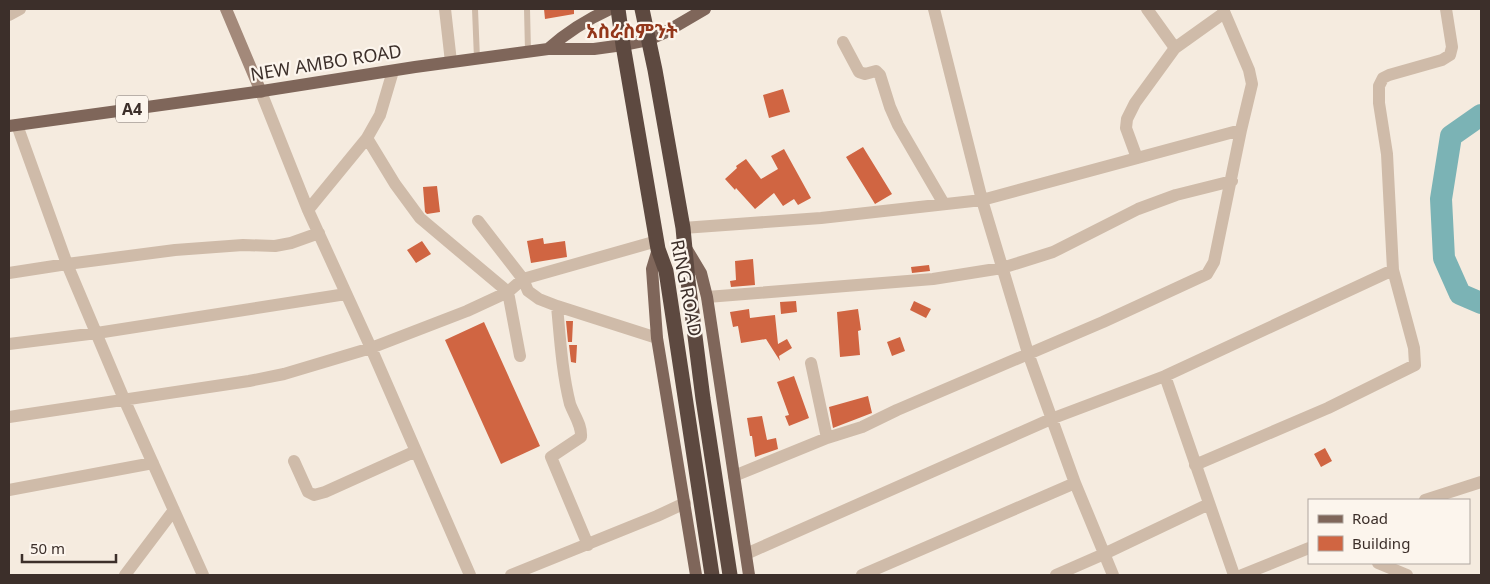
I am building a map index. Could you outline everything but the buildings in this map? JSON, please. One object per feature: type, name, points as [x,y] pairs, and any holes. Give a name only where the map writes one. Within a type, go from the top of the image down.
[{"type":"highway","name":"RING ROAD","points":[[618,9],[622,45],[658,245],[666,271],[712,575]]},
{"type":"highway","name":"RING ROAD","points":[[642,9],[683,228],[703,399],[730,575]]},
{"type":"main road","name":"A4","points":[[548,48],[576,26],[610,9]]},
{"type":"main road","name":"NEW AMBO ROAD","points":[[13,126],[261,92],[548,48],[594,49],[622,45],[648,40],[679,25],[698,10]]},
{"type":"main road","points":[[658,245],[652,270],[657,338],[685,503],[695,575]]},
{"type":"main road","points":[[686,248],[701,273],[707,297],[750,575]]},
{"type":"street","points":[[9,15],[20,9]]},
{"type":"street","points":[[226,9],[308,210],[372,348],[470,575]]},
{"type":"street","points":[[446,9],[452,62]]},
{"type":"street","points":[[934,9],[982,200],[1028,353],[1075,483],[1113,575]]},
{"type":"street","points":[[1147,9],[1175,48]]},
{"type":"street","points":[[1195,465],[1328,408],[1415,365],[1414,348],[1393,270],[1387,154],[1379,103],[1379,86],[1383,78],[1388,75],[1442,60],[1450,55],[1452,47],[1446,9]]},
{"type":"street","points":[[734,476],[827,438],[862,427],[897,410],[1103,322],[1207,274],[1214,262],[1252,84],[1249,70],[1223,11],[1175,48],[1136,103],[1127,119],[1126,128],[1138,158]]},
{"type":"street","points":[[843,42],[859,72],[864,74],[876,71],[880,75],[890,108],[944,204]]},
{"type":"street","points":[[308,210],[367,138],[380,115],[393,71]]},
{"type":"street","points":[[13,126],[67,264],[124,399],[203,575]]},
{"type":"street","points":[[683,228],[821,218],[982,200],[1241,130]]},
{"type":"street","points":[[367,138],[395,184],[420,218],[508,292],[520,356]]},
{"type":"street","points":[[707,297],[933,279],[1002,268],[1053,252],[1145,206],[1176,195],[1232,181]]},
{"type":"street","points":[[478,221],[523,279],[528,290],[539,299],[657,338]]},
{"type":"street","points":[[9,273],[175,250],[243,245],[275,246],[291,243],[319,233]]},
{"type":"street","points":[[9,416],[249,381],[284,374],[372,348],[467,311],[508,292],[523,279],[658,245]]},
{"type":"street","points":[[746,554],[1051,419],[1165,376],[1393,270]]},
{"type":"street","points":[[9,344],[97,333],[346,294]]},
{"type":"street","points":[[557,306],[564,373],[571,405],[581,430],[581,437],[551,457],[588,545]]},
{"type":"street","points":[[811,363],[827,438]]},
{"type":"street","points":[[1165,376],[1234,575]]},
{"type":"street","points":[[294,461],[308,492],[314,495],[325,492],[416,451]]},
{"type":"street","points":[[9,490],[153,463]]},
{"type":"street","points":[[1428,499],[1481,482]]},
{"type":"street","points":[[862,575],[1075,483]]},
{"type":"street","points":[[511,575],[588,545],[685,503]]},
{"type":"street","points":[[1056,575],[1210,504]]},
{"type":"street","points":[[125,575],[174,510]]},
{"type":"street","points":[[1246,574],[1308,548]]},
{"type":"street","points":[[1380,564],[1408,575]]},
{"type":"lane","points":[[475,9],[477,59]]},
{"type":"lane","points":[[527,9],[528,51]]},
{"type":"waterway","points":[[1481,115],[1451,136],[1441,199],[1444,258],[1460,294],[1481,303]]},
{"type":"district","name":"አስራስምንት","points":[[632,31]]}]
